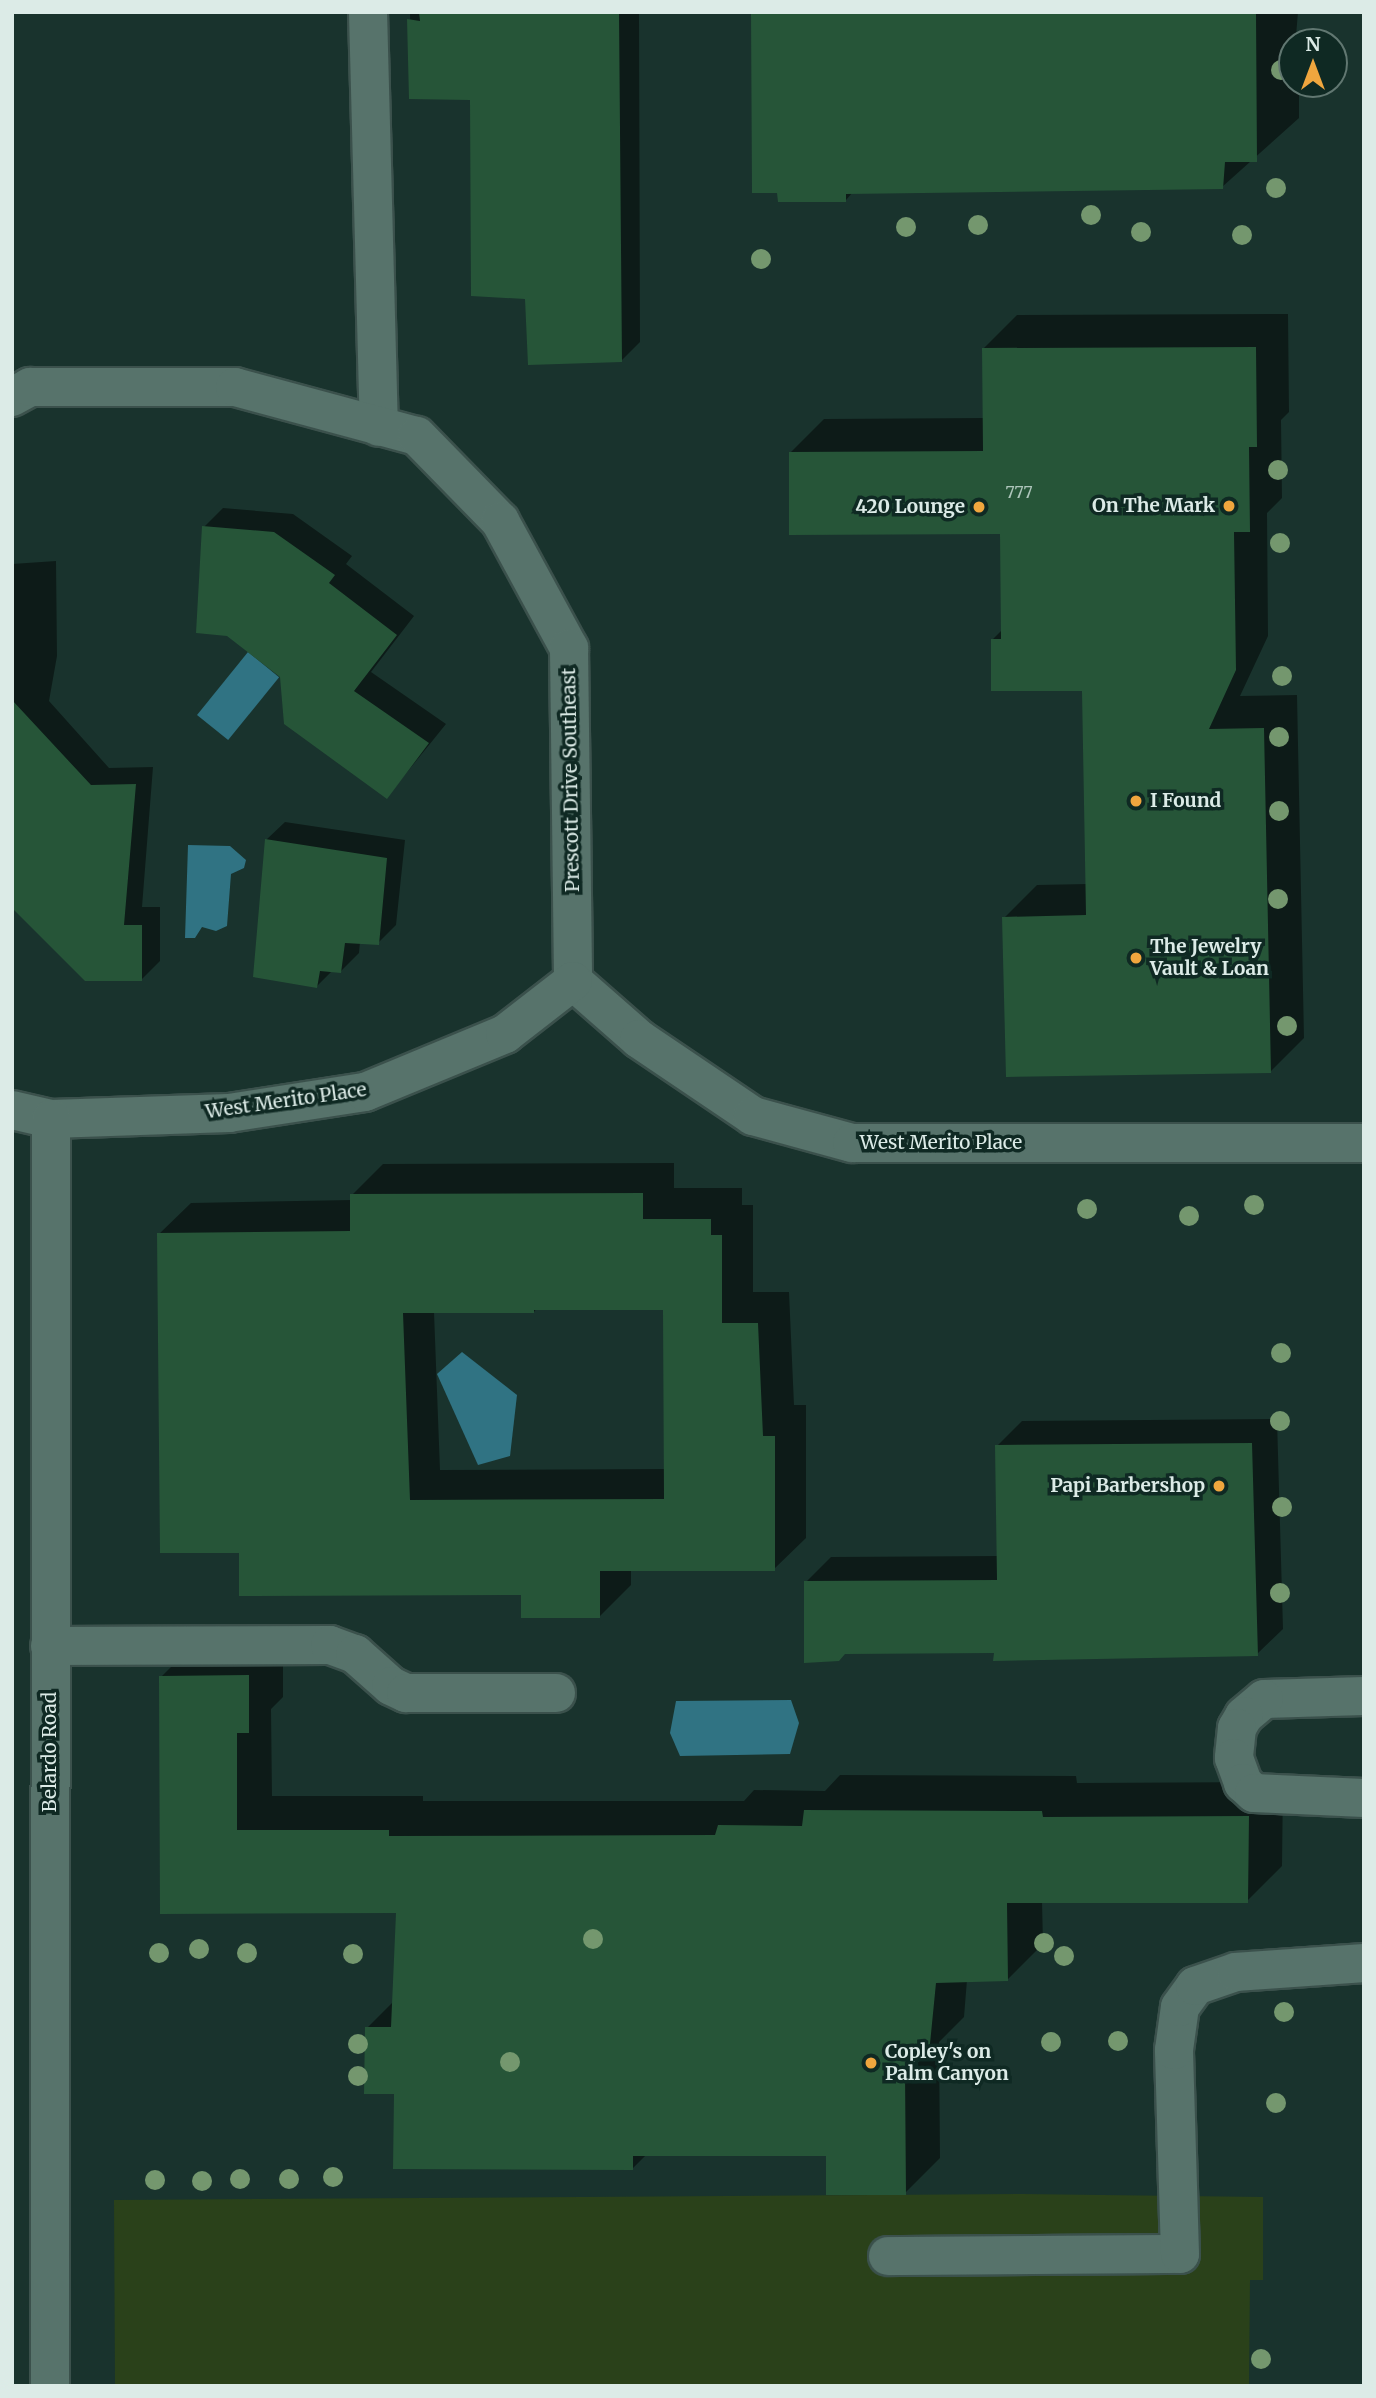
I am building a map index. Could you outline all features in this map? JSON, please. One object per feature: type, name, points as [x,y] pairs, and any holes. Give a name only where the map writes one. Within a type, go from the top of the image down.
[{"type":"street","points":[[368,12],[379,426]]},
{"type":"street","name":"Prescott Drive Southeast","points":[[18,388],[235,387],[416,436],[500,521],[569,648],[573,981]]},
{"type":"street","name":"West Merito Place","points":[[12,1110],[51,1119],[229,1112],[365,1092],[505,1034],[573,981],[639,1039],[753,1116],[852,1143],[1364,1143]]},
{"type":"street","name":"Belardo Road","points":[[50,2386],[51,1119]]},
{"type":"street","points":[[50,1646],[330,1645],[355,1654],[391,1686],[407,1693],[556,1693]]},
{"type":"street","points":[[1364,1696],[1264,1699],[1244,1716],[1237,1728],[1234,1758],[1243,1783],[1254,1793],[1364,1798]]},
{"type":"street","points":[[888,2256],[1180,2254],[1174,2050],[1180,2007],[1195,1986],[1236,1972],[1364,1963]]},
{"type":"green space","points":[[1022,2194],[1263,2197],[1263,2280],[1250,2280],[1249,2386],[115,2386],[114,2200]]},
{"type":"water","points":[[248,652],[279,677],[228,740],[197,715]]},
{"type":"water","points":[[188,845],[230,846],[246,860],[244,868],[231,874],[227,926],[216,931],[202,927],[195,938],[185,938]]},
{"type":"water","points":[[462,1352],[517,1395],[510,1456],[478,1465],[437,1374]]},
{"type":"water","points":[[791,1700],[799,1723],[790,1754],[680,1756],[670,1733],[676,1701]]},
{"type":"building","points":[[419,12],[619,12],[622,362],[528,365],[525,299],[471,296],[470,100],[409,99],[407,19],[420,21]]},
{"type":"building","points":[[751,12],[1256,12],[1257,162],[1225,162],[1223,189],[846,194],[846,202],[778,202],[777,193],[752,193]]},
{"type":"building","points":[[1256,347],[1257,447],[1249,447],[1250,532],[1234,532],[1236,670],[1209,729],[1264,728],[1271,1073],[1006,1077],[1002,917],[1086,915],[1082,691],[991,691],[991,639],[1001,639],[1000,534],[789,535],[789,452],[983,451],[982,348]]},
{"type":"building","points":[[202,526],[274,532],[335,575],[329,583],[397,635],[354,691],[429,743],[387,799],[284,724],[280,677],[227,636],[196,633]]},
{"type":"building","points":[[12,700],[91,785],[136,784],[124,925],[142,925],[142,981],[85,981],[12,908]]},
{"type":"building","points":[[265,839],[387,858],[379,945],[345,943],[341,973],[320,971],[317,988],[253,977]]},
{"type":"building","points":[[643,1193],[643,1219],[711,1219],[711,1235],[722,1235],[722,1323],[758,1323],[763,1436],[775,1436],[775,1571],[600,1571],[600,1618],[521,1618],[521,1595],[239,1596],[239,1553],[160,1553],[157,1233],[350,1231],[350,1194]],"holes":[[[663,1310],[664,1499],[410,1500],[403,1313]]]},
{"type":"building","points":[[1252,1443],[1258,1656],[993,1661],[994,1653],[845,1654],[839,1661],[804,1663],[804,1581],[997,1580],[995,1445]]},
{"type":"building","points":[[249,1675],[249,1733],[237,1733],[237,1830],[389,1830],[389,1836],[715,1835],[718,1825],[802,1826],[804,1810],[1042,1811],[1043,1817],[1249,1816],[1248,1903],[1007,1903],[1008,1981],[936,1983],[929,2054],[905,2071],[906,2195],[826,2195],[826,2156],[633,2156],[633,2170],[393,2169],[394,2094],[364,2094],[365,2027],[391,2027],[396,1913],[160,1914],[159,1676]]},
{"type":"place","name":"On The Mark","points":[[1229,506]]},
{"type":"place","name":"420 Lounge","points":[[979,507]]},
{"type":"place","name":"I Found","points":[[1136,801]]},
{"type":"place","name":"The Jewelry Vault & Loan","points":[[1136,958]]},
{"type":"place","name":"Papi Barbershop","points":[[1219,1486]]},
{"type":"place","name":"Copley's on Palm Canyon","points":[[871,2063]]}]
